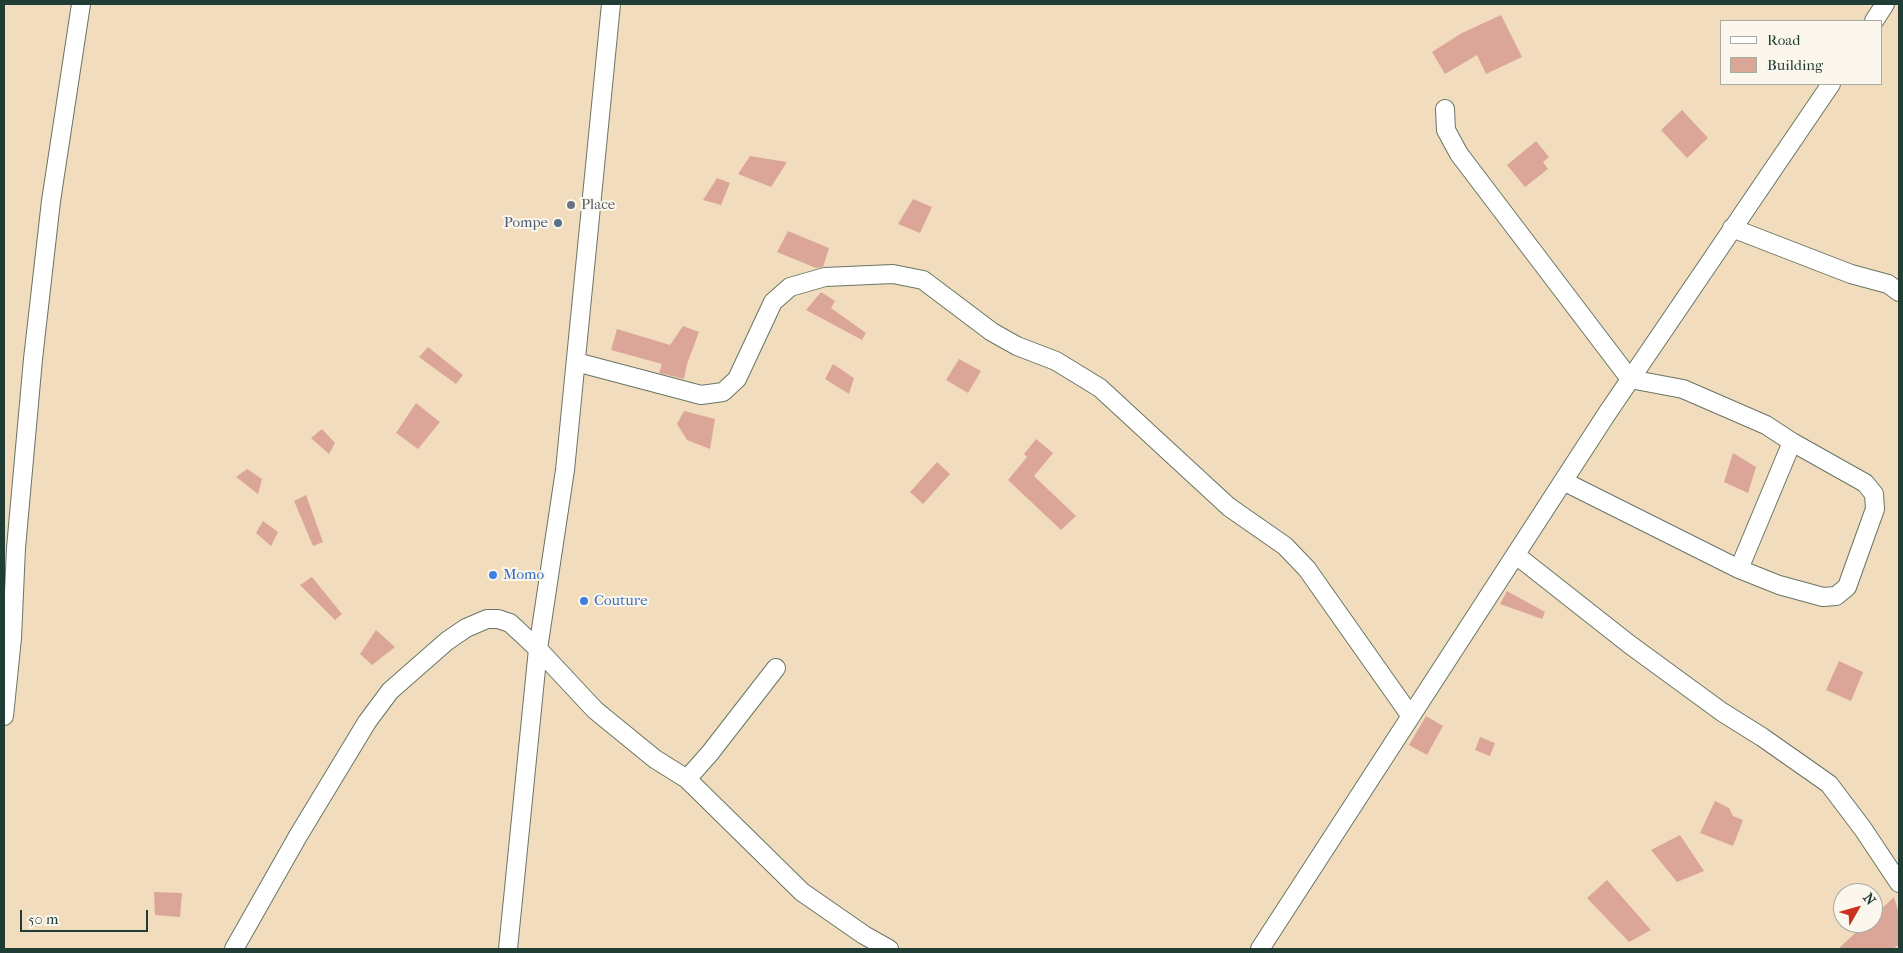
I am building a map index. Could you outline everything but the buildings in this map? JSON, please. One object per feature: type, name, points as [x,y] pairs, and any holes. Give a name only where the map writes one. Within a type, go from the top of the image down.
[{"type":"street","points":[[4,716],[12,638],[10,545],[42,272],[81,4]]},
{"type":"street","points":[[508,949],[538,649],[566,470],[611,4]]},
{"type":"street","points":[[1875,20],[1885,4]]},
{"type":"street","points":[[1260,949],[1410,715],[1630,379],[1830,85]]},
{"type":"street","points":[[1445,109],[1446,130],[1459,154],[1630,379],[1683,389],[1766,425],[1792,442],[1865,483],[1874,494],[1875,510],[1847,587],[1836,596],[1823,597],[1779,585],[1739,569],[1563,481]]},
{"type":"street","points":[[1732,228],[1851,274],[1888,284],[1899,292]]},
{"type":"street","points":[[576,362],[701,395],[723,392],[737,379],[773,302],[790,287],[825,277],[893,274],[922,280],[992,332],[1017,346],[1056,361],[1100,388],[1229,507],[1284,546],[1307,569],[1410,715]]},
{"type":"street","points":[[1739,569],[1792,442]]},
{"type":"street","points":[[1516,555],[1637,650],[1722,712],[1830,784],[1899,883]]},
{"type":"street","points":[[234,949],[317,803],[367,722],[390,690],[447,641],[466,628],[487,619],[498,619],[510,623],[538,649],[595,710],[654,759],[687,779],[802,892],[864,935],[889,949]]},
{"type":"street","points":[[687,779],[776,668]]},
{"type":"place","name":"Place","points":[[571,205]]},
{"type":"place","name":"Pompe","points":[[558,223]]},
{"type":"place","name":"Momo","points":[[493,575]]},
{"type":"place","name":"Couture","points":[[584,601]]}]
